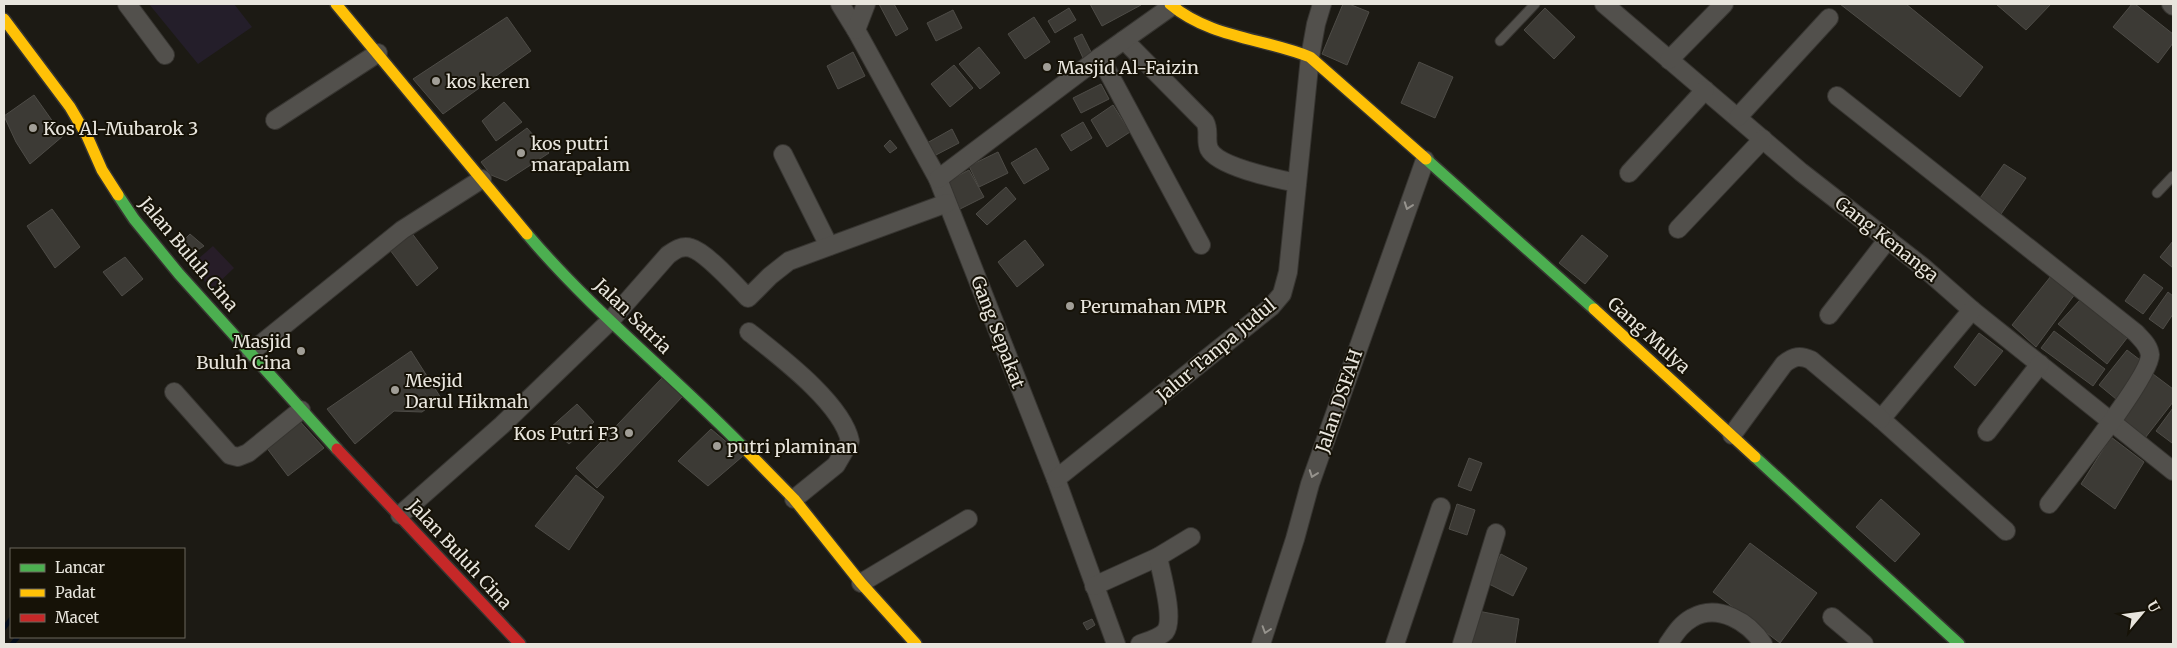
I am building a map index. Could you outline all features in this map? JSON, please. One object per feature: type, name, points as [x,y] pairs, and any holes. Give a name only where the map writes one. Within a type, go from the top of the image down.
[{"type":"street","points":[[128,4],[165,55]]},
{"type":"street","name":"Jalan Satria","points":[[336,4],[537,245],[610,321],[715,418],[794,499],[861,582],[916,644]]},
{"type":"street","name":"Gang Sepakat","points":[[840,4],[938,179],[1056,479],[1116,644]]},
{"type":"street","points":[[856,30],[866,4]]},
{"type":"street","name":"Jalur Tanpa Judul","points":[[1056,479],[1276,301],[1282,294],[1287,279],[1310,57],[1322,4]]},
{"type":"street","name":"Gang Kenanga","points":[[1604,4],[1801,172],[1888,239],[1972,310],[2173,471]]},
{"type":"street","points":[[1669,60],[1724,4]]},
{"type":"street","points":[[938,179],[1171,5],[1214,30],[1268,42],[1310,57]]},
{"type":"street","points":[[1738,117],[1829,18]]},
{"type":"street","name":"Jalan Buluh Cina","points":[[6,26],[70,107],[87,136],[102,170],[134,219],[179,274],[252,352],[301,410],[520,644]]},
{"type":"street","points":[[1124,40],[1205,122],[1208,130],[1209,149],[1217,157],[1246,169],[1297,183]]},
{"type":"street","points":[[275,120],[378,53]]},
{"type":"street","points":[[1100,57],[1201,245]]},
{"type":"street","name":"Gang Mulya","points":[[1310,57],[1567,285],[1959,644]]},
{"type":"street","points":[[1629,173],[1705,90]]},
{"type":"street","points":[[1837,96],[2045,260],[2145,342],[2148,347],[2149,362],[2144,373],[2049,504]]},
{"type":"street","points":[[1678,229],[1763,139]]},
{"type":"street","points":[[783,154],[829,246]]},
{"type":"street","name":"Jalan DSFAH","points":[[1261,644],[1295,539],[1310,484],[1377,290],[1425,160]]},
{"type":"street","points":[[252,352],[402,230],[482,178]]},
{"type":"street","points":[[400,515],[502,424],[610,321],[668,255],[678,248],[690,248],[702,255],[748,298],[770,276],[789,262],[947,203]]},
{"type":"street","points":[[1829,315],[1888,239]]},
{"type":"street","points":[[1881,419],[1972,310]]},
{"type":"street","points":[[749,332],[820,394],[847,429],[850,441],[836,465],[794,499]]},
{"type":"street","points":[[1732,435],[1784,364],[1790,359],[1800,356],[1811,360],[1881,419],[2006,531]]},
{"type":"street","points":[[1987,432],[2040,364]]},
{"type":"street","points":[[174,392],[230,455],[238,457],[248,453],[301,410]]},
{"type":"street","points":[[1395,644],[1441,507]]},
{"type":"street","points":[[861,582],[968,519]]},
{"type":"street","points":[[1462,644],[1496,534]]},
{"type":"street","points":[[1094,586],[1158,557],[1191,537]]},
{"type":"street","points":[[1140,644],[1161,635],[1167,628],[1168,610],[1158,557]]},
{"type":"street","points":[[1668,644],[1680,627],[1692,618],[1704,613],[1720,613],[1746,625],[1757,635],[1763,644]]},
{"type":"street","points":[[1832,617],[1864,644]]},
{"type":"lane","points":[[1500,41],[1535,4]]},
{"type":"lane","points":[[2157,193],[2173,176]]},
{"type":"shaded area","points":[[149,4],[234,4],[252,27],[198,64]]},
{"type":"shaded area","points":[[213,246],[234,268],[212,289],[190,266]]},
{"type":"building","points":[[879,4],[894,4],[908,29],[896,36]]},
{"type":"building","points":[[1090,4],[1140,4],[1141,5],[1102,26]]},
{"type":"building","points":[[1343,4],[1349,4],[1369,12],[1347,65],[1322,54]]},
{"type":"building","points":[[1840,4],[1906,4],[1983,67],[1960,97]]},
{"type":"building","points":[[1996,4],[2051,4],[2026,30]]},
{"type":"building","points":[[2132,4],[2135,4],[2173,34],[2173,43],[2158,63],[2113,27]]},
{"type":"building","points":[[1069,8],[1076,20],[1055,33],[1048,21]]},
{"type":"building","points":[[1545,8],[1575,37],[1554,59],[1524,30]]},
{"type":"building","points":[[953,10],[962,28],[936,41],[927,23]]},
{"type":"building","name":"kos keren","points":[[507,17],[531,51],[443,114],[413,79]]},
{"type":"building","points":[[1034,17],[1050,42],[1025,59],[1008,34]]},
{"type":"building","points":[[1082,34],[1092,54],[1083,58],[1074,38]]},
{"type":"building","points":[[979,47],[1000,73],[980,89],[959,64]]},
{"type":"building","points":[[853,52],[865,76],[838,89],[827,66]]},
{"type":"building","points":[[1419,62],[1453,77],[1435,118],[1401,103]]},
{"type":"building","points":[[954,65],[973,88],[950,107],[931,84]]},
{"type":"building","points":[[1101,84],[1109,99],[1081,113],[1073,98]]},
{"type":"building","name":"Kos Al-Mubarok 3","points":[[34,95],[63,136],[30,164],[16,142],[4,116]]},
{"type":"building","points":[[504,102],[522,122],[496,141],[482,121]]},
{"type":"building","points":[[1113,105],[1130,132],[1107,147],[1091,120]]},
{"type":"building","points":[[1083,122],[1092,138],[1071,151],[1061,135]]},
{"type":"building","name":"kos putri marapalam","points":[[527,128],[549,153],[506,181],[491,175],[481,162]]},
{"type":"building","points":[[952,129],[959,143],[934,156],[927,143]]},
{"type":"building","points":[[890,140],[897,148],[890,153],[884,146]]},
{"type":"building","points":[[1036,148],[1049,169],[1024,184],[1011,163]]},
{"type":"building","points":[[998,152],[1008,173],[979,187],[969,166]]},
{"type":"building","points":[[2004,164],[2026,178],[2001,214],[1980,198]]},
{"type":"building","points":[[969,170],[984,197],[960,209],[946,182]]},
{"type":"building","points":[[1006,187],[1016,199],[987,225],[976,214]]},
{"type":"building","points":[[52,209],[80,247],[55,268],[27,226]]},
{"type":"building","points":[[408,228],[438,268],[417,286],[387,246]]},
{"type":"building","points":[[190,234],[204,246],[184,259],[176,248]]},
{"type":"building","points":[[1582,235],[1608,256],[1585,284],[1559,263]]},
{"type":"building","points":[[1025,240],[1044,265],[1017,287],[998,262]]},
{"type":"building","points":[[2173,241],[2173,268],[2160,257]]},
{"type":"building","points":[[125,257],[143,279],[122,296],[103,272]]},
{"type":"building","points":[[2144,274],[2163,288],[2143,314],[2125,301]]},
{"type":"building","points":[[2051,276],[2075,294],[2036,347],[2012,325]]},
{"type":"building","points":[[2168,292],[2173,296],[2173,314],[2163,329],[2149,319]]},
{"type":"building","points":[[2080,300],[2127,338],[2107,364],[2058,324]]},
{"type":"building","points":[[2054,331],[2105,369],[2093,386],[2041,348]]},
{"type":"building","points":[[1979,333],[2003,351],[1975,386],[1954,367]]},
{"type":"building","points":[[2127,350],[2144,363],[2116,399],[2099,385]]},
{"type":"building","name":"Mesjid Darul Hikmah","points":[[411,351],[441,398],[422,412],[394,411],[355,444],[327,409]]},
{"type":"building","points":[[2153,374],[2173,389],[2173,402],[2145,438],[2119,418]]},
{"type":"building","name":"Kos Putri F3","points":[[662,378],[682,397],[597,488],[576,468]]},
{"type":"building","points":[[577,404],[594,422],[569,444],[550,428]]},
{"type":"building","points":[[2173,408],[2173,442],[2172,443],[2156,431]]},
{"type":"building","points":[[296,417],[324,448],[288,476],[263,443]]},
{"type":"building","points":[[711,429],[743,456],[708,486],[678,461]]},
{"type":"building","points":[[2111,437],[2144,462],[2115,509],[2081,484]]},
{"type":"building","points":[[1469,458],[1482,463],[1471,491],[1458,486]]},
{"type":"building","points":[[576,475],[604,497],[569,550],[535,526]]},
{"type":"building","points":[[1881,499],[1920,534],[1895,562],[1856,527]]},
{"type":"building","points":[[1457,504],[1475,510],[1467,535],[1449,529]]},
{"type":"building","points":[[1750,543],[1817,593],[1780,643],[1713,592]]},
{"type":"building","points":[[1501,554],[1527,568],[1513,596],[1487,583]]},
{"type":"building","points":[[1478,611],[1519,619],[1515,644],[1472,644]]},
{"type":"building","points":[[1092,619],[1095,625],[1087,630],[1083,623]]},
{"type":"waterway","points":[[4,628],[10,620]]},
{"type":"waterway","points":[[12,644],[17,638]]},
{"type":"traffic: fast","points":[[1426,159],[1594,309]]},
{"type":"traffic: fast","points":[[118,195],[134,219],[179,274],[337,449]]},
{"type":"traffic: fast","points":[[527,234],[552,263],[606,317],[745,449]]},
{"type":"traffic: fast","points":[[1755,457],[1959,644]]},
{"type":"traffic: slow","points":[[336,4],[527,234]]},
{"type":"traffic: slow","points":[[1170,4],[1202,24],[1219,31],[1310,57],[1426,159]]},
{"type":"traffic: slow","points":[[4,19],[70,107],[87,136],[102,170],[118,195]]},
{"type":"traffic: slow","points":[[1594,309],[1755,457]]},
{"type":"traffic: slow","points":[[745,449],[794,499],[861,583],[916,644]]},
{"type":"traffic: jam","points":[[337,449],[520,644]]},
{"type":"place","name":"Masjid Al-Faizin","points":[[1047,67]]},
{"type":"place","name":"kos keren","points":[[436,81]]},
{"type":"place","name":"Kos Al-Mubarok 3","points":[[33,128]]},
{"type":"place","name":"kos putri marapalam","points":[[521,153]]},
{"type":"place","name":"Perumahan MPR","points":[[1070,306]]},
{"type":"place","name":"Masjid Buluh Cina","points":[[301,351]]},
{"type":"place","name":"Mesjid Darul Hikmah","points":[[395,390]]},
{"type":"place","name":"Kos Putri F3","points":[[629,433]]},
{"type":"place","name":"putri plaminan","points":[[717,446]]}]
